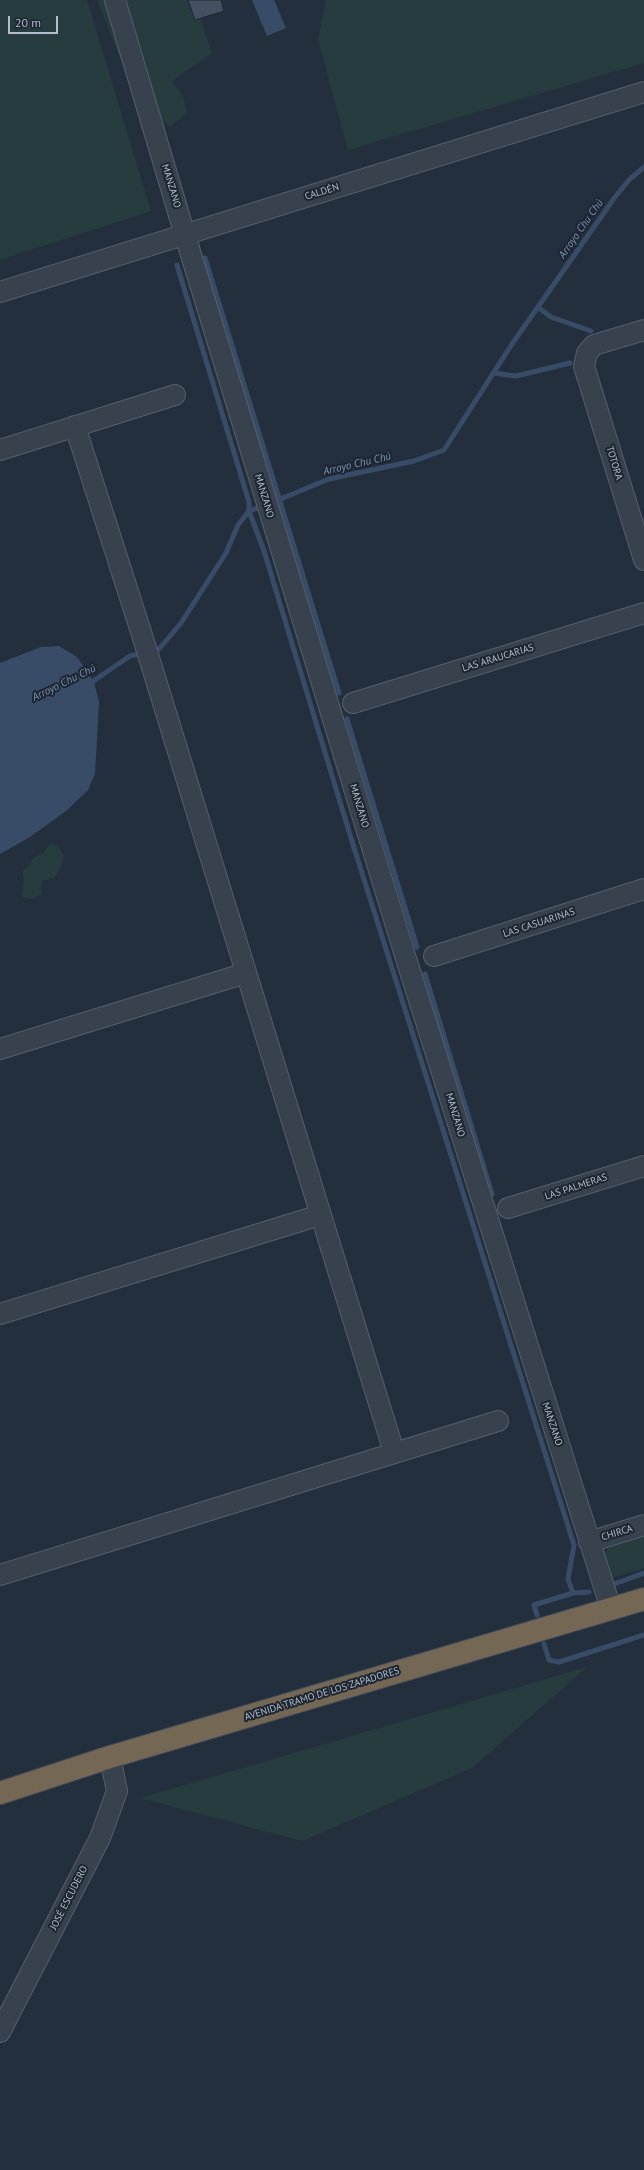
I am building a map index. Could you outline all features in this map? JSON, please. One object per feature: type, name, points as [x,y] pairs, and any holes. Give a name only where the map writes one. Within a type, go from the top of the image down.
[{"type":"highway","name":"AVENIDA TRAMO DE LOS ZAPADORES","points":[[0,1793],[110,1757],[644,1599]]},
{"type":"street","name":"MANZANO","points":[[115,0],[185,235],[410,972],[611,1609]]},
{"type":"street","name":"CALDÉN","points":[[0,292],[644,92]]},
{"type":"street","name":"TOTORA","points":[[644,330],[594,345],[587,353],[584,366],[644,560]]},
{"type":"street","points":[[0,450],[175,395]]},
{"type":"street","points":[[75,426],[142,635],[394,1452]]},
{"type":"street","name":"LAS ARAUCARIAS","points":[[353,703],[644,614]]},
{"type":"street","name":"LAS CASUARINAS","points":[[434,956],[644,889]]},
{"type":"street","points":[[0,1049],[246,973]]},
{"type":"street","name":"LAS PALMERAS","points":[[508,1208],[644,1166]]},
{"type":"street","points":[[0,1314],[320,1215]]},
{"type":"street","points":[[0,1575],[498,1420]]},
{"type":"street","name":"CHIRCA","points":[[589,1542],[644,1525]]},
{"type":"street","name":"JOSÉ ESCUDERO","points":[[0,2032],[100,1838],[117,1791],[110,1757]]},
{"type":"green space","points":[[0,0],[87,0],[151,211],[0,260]]},
{"type":"green space","points":[[97,0],[194,0],[212,53],[172,81],[183,96],[187,113],[170,127],[135,96]]},
{"type":"green space","points":[[326,0],[644,0],[644,63],[348,150],[318,40]]},
{"type":"green space","points":[[50,844],[59,847],[64,857],[61,867],[54,878],[42,881],[41,894],[32,899],[22,897],[24,880],[22,871],[31,864],[32,859],[43,853]]},
{"type":"green space","points":[[644,1534],[644,1568],[608,1579],[601,1558],[610,1545]]},
{"type":"green space","points":[[587,1667],[472,1768],[302,1841],[140,1798]]},
{"type":"water","points":[[252,0],[274,0],[286,28],[267,36]]},
{"type":"water","points":[[59,646],[77,657],[94,682],[99,702],[95,774],[88,790],[66,811],[30,837],[0,854],[0,663],[41,647]]},
{"type":"building","points":[[188,0],[221,0],[224,11],[195,20]]},
{"type":"waterway","name":"Arroyo Chu Chú","points":[[271,503],[329,479],[414,461],[444,450],[512,344],[615,197],[629,180],[644,167]]},
{"type":"waterway","points":[[205,258],[339,693]]},
{"type":"waterway","points":[[177,265],[249,502],[249,511],[264,551],[350,835],[574,1545],[568,1579],[573,1593],[534,1605],[537,1615]]},
{"type":"waterway","points":[[539,308],[551,317],[591,331]]},
{"type":"waterway","points":[[493,373],[516,376],[570,363]]},
{"type":"waterway","name":"Arroyo Chu Chú","points":[[152,651],[159,649],[181,623],[226,553],[238,525],[249,511],[263,506]]},
{"type":"waterway","name":"Arroyo Chu Chú","points":[[89,684],[130,656],[144,653]]},
{"type":"waterway","points":[[347,719],[417,947]]},
{"type":"waterway","points":[[425,974],[492,1194]]},
{"type":"waterway","points":[[614,1584],[644,1573]]},
{"type":"waterway","points":[[573,1593],[589,1592]]},
{"type":"waterway","points":[[544,1644],[549,1660],[559,1662],[644,1635]]}]
